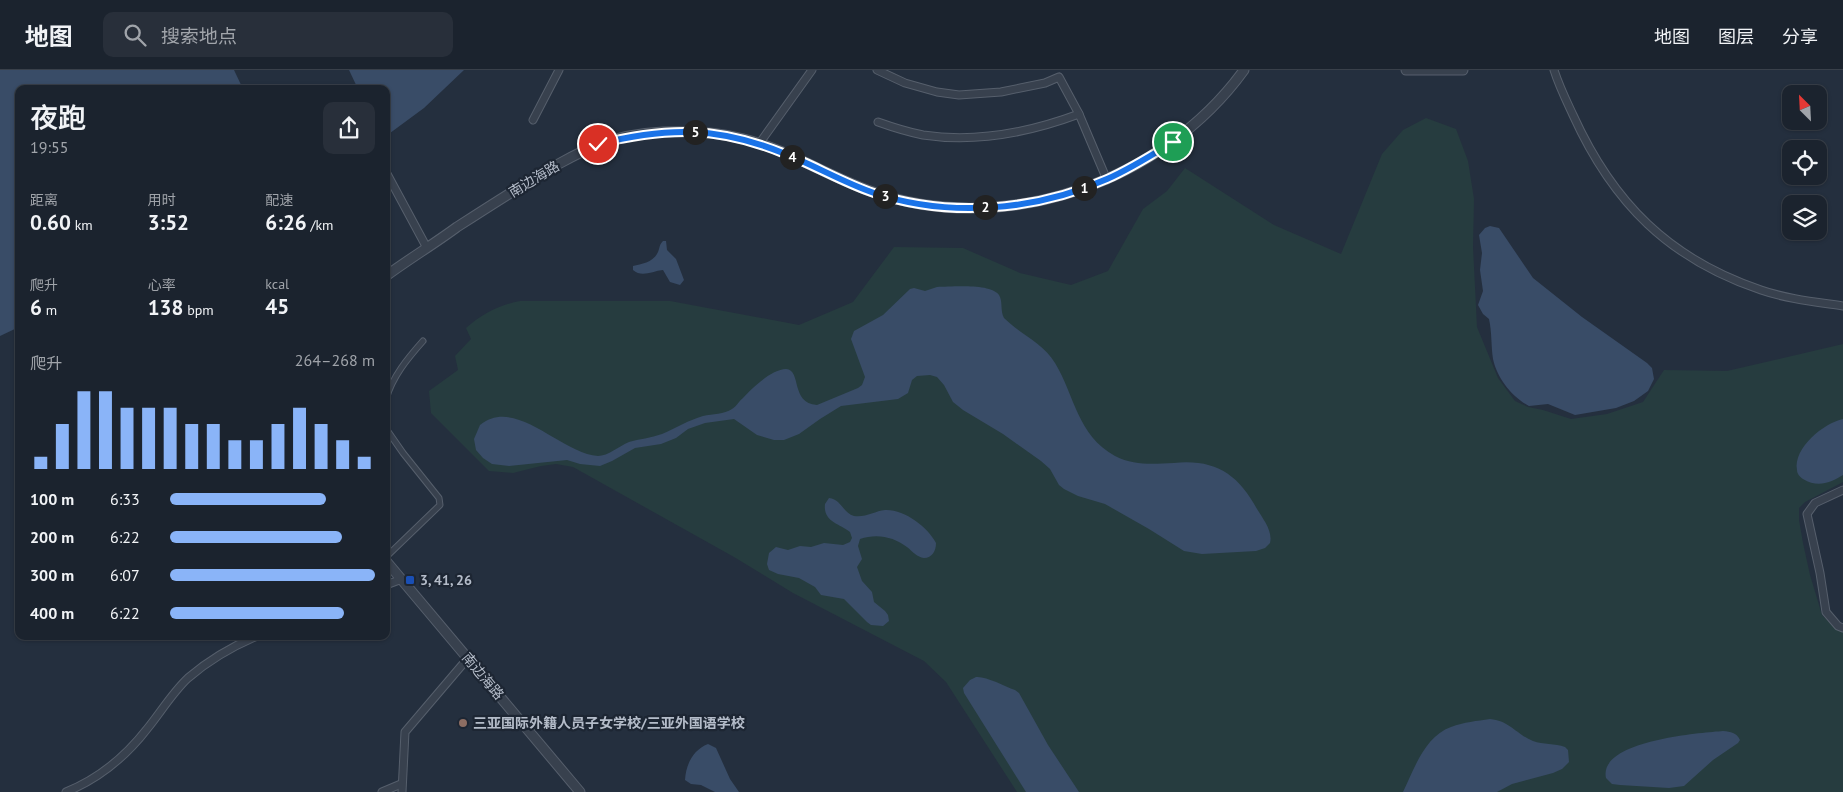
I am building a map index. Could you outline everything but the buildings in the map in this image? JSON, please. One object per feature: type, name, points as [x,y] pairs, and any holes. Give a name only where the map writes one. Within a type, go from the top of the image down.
[{"type":"street","points":[[533,120],[559,70]]},
{"type":"street","points":[[759,144],[812,70]]},
{"type":"street","points":[[877,70],[905,83],[937,92],[959,95],[1001,92],[1045,83],[1059,77],[1079,114],[1107,180]]},
{"type":"street","name":"南边海路","points":[[390,273],[533,178],[576,154],[598,144],[631,136],[664,132],[712,132],[746,139],[784,153],[842,181],[875,193],[919,204],[961,209],[1036,202],[1107,180],[1173,142],[1196,123],[1221,98],[1244,70]]},
{"type":"street","points":[[1406,70],[1463,70]]},
{"type":"street","points":[[1554,70],[1558,84],[1582,136],[1598,163],[1613,187],[1654,231],[1699,263],[1733,280],[1763,291],[1807,301],[1843,306]]},
{"type":"street","points":[[878,122],[921,135],[986,138],[1023,131],[1079,114]]},
{"type":"street","points":[[390,179],[427,248]]},
{"type":"street","points":[[390,386],[396,375],[423,341]]},
{"type":"street","points":[[390,434],[439,498],[440,505],[390,553]]},
{"type":"street","points":[[1843,490],[1815,503],[1807,514],[1820,573],[1826,612],[1838,626],[1843,628]]},
{"type":"street","name":"南边海路","points":[[390,566],[580,792]]},
{"type":"street","points":[[390,584],[402,579]]},
{"type":"street","points":[[66,792],[82,786],[128,750],[148,728],[165,703],[194,674],[231,647],[248,640]]},
{"type":"street","points":[[402,792],[405,732],[468,658]]},
{"type":"street","points":[[382,792],[401,784]]},
{"type":"green space","points":[[1426,118],[1456,129],[1468,161],[1474,199],[1473,247],[1477,327],[1498,378],[1515,401],[1528,407],[1571,419],[1607,414],[1643,402],[1664,370],[1727,371],[1843,344],[1843,482],[1805,502],[1799,508],[1799,520],[1810,575],[1822,615],[1833,626],[1843,631],[1843,792],[1017,792],[946,682],[924,661],[793,593],[734,557],[573,467],[556,464],[513,473],[489,471],[431,413],[429,391],[458,370],[455,356],[471,339],[466,328],[478,318],[505,305],[520,301],[670,301],[799,325],[853,302],[894,247],[963,248],[1020,273],[1071,285],[1108,271],[1143,209],[1167,191],[1185,168],[1274,225],[1341,254],[1382,154],[1403,130]]},
{"type":"water","points":[[0,70],[464,70],[424,108],[390,133],[390,85],[15,85],[15,329],[0,336]]},
{"type":"water","points":[[1490,226],[1499,228],[1533,278],[1582,317],[1652,368],[1654,379],[1648,391],[1634,401],[1616,408],[1575,415],[1548,404],[1529,406],[1511,392],[1495,366],[1489,319],[1483,314],[1478,305],[1483,291],[1480,270],[1482,253],[1479,235],[1485,228]]},
{"type":"water","points":[[663,241],[666,241],[667,250],[676,259],[684,280],[680,285],[670,282],[663,270],[640,274],[633,270],[633,266],[654,258]]},
{"type":"water","points":[[970,286],[994,291],[1000,297],[1004,318],[1038,344],[1055,363],[1078,414],[1092,437],[1102,447],[1115,456],[1137,463],[1189,462],[1224,471],[1242,486],[1250,497],[1267,525],[1271,539],[1270,543],[1265,548],[1256,551],[1202,554],[1184,551],[1105,504],[1078,496],[1064,489],[1059,485],[1050,469],[1041,461],[1003,434],[963,410],[953,402],[944,385],[937,377],[930,375],[917,376],[912,380],[908,393],[898,399],[841,406],[799,434],[784,440],[774,440],[757,435],[734,419],[705,423],[688,429],[676,438],[661,444],[635,448],[600,466],[580,464],[567,460],[509,466],[492,464],[476,450],[474,439],[480,425],[494,418],[508,417],[538,428],[583,453],[602,456],[629,442],[654,437],[703,416],[729,411],[763,380],[775,372],[786,369],[794,375],[803,399],[817,405],[862,385],[865,377],[851,339],[854,331],[883,315],[910,289],[914,288],[925,291],[937,287]]},
{"type":"water","points":[[1843,419],[1843,475],[1819,484],[1803,479],[1798,473],[1797,462],[1805,445],[1819,431],[1835,421]]},
{"type":"water","points":[[829,498],[836,501],[854,516],[862,516],[885,510],[900,512],[921,525],[936,543],[933,554],[924,558],[891,538],[873,536],[860,539],[858,546],[862,559],[857,567],[862,581],[872,592],[874,602],[888,615],[889,621],[883,626],[871,625],[844,599],[821,595],[815,587],[799,578],[778,574],[769,570],[767,564],[769,553],[776,547],[788,550],[800,546],[811,547],[824,543],[843,545],[850,542],[852,538],[850,532],[827,515],[825,504]]},
{"type":"water","points":[[976,677],[990,680],[1019,693],[1048,745],[1079,792],[1026,792],[964,693],[963,688],[970,680]]},
{"type":"water","points":[[1490,719],[1503,722],[1533,741],[1565,747],[1568,750],[1569,762],[1562,769],[1553,773],[1512,784],[1497,792],[1403,792],[1421,754],[1427,745],[1442,731],[1456,725]]},
{"type":"water","points":[[1723,731],[1735,734],[1740,740],[1713,760],[1684,786],[1669,788],[1620,785],[1612,784],[1606,778],[1608,765],[1617,755],[1633,747],[1673,737]]},
{"type":"water","points":[[708,744],[716,748],[730,779],[739,792],[715,792],[685,780],[691,758],[698,750]]},
{"type":"pier","points":[[234,70],[349,70],[356,85],[241,85]]},
{"type":"place","name":"3, 41, 26","points":[[410,580]]},
{"type":"place","name":"三亚国际外籍人员子女学校/三亚外国语学校","points":[[463,723]]},
{"type":"route","points":[[598,144],[631,136],[664,132],[712,132],[746,139],[784,153],[842,181],[875,193],[919,204],[961,209],[1036,202],[1066,194],[1107,180],[1173,142]]}]
